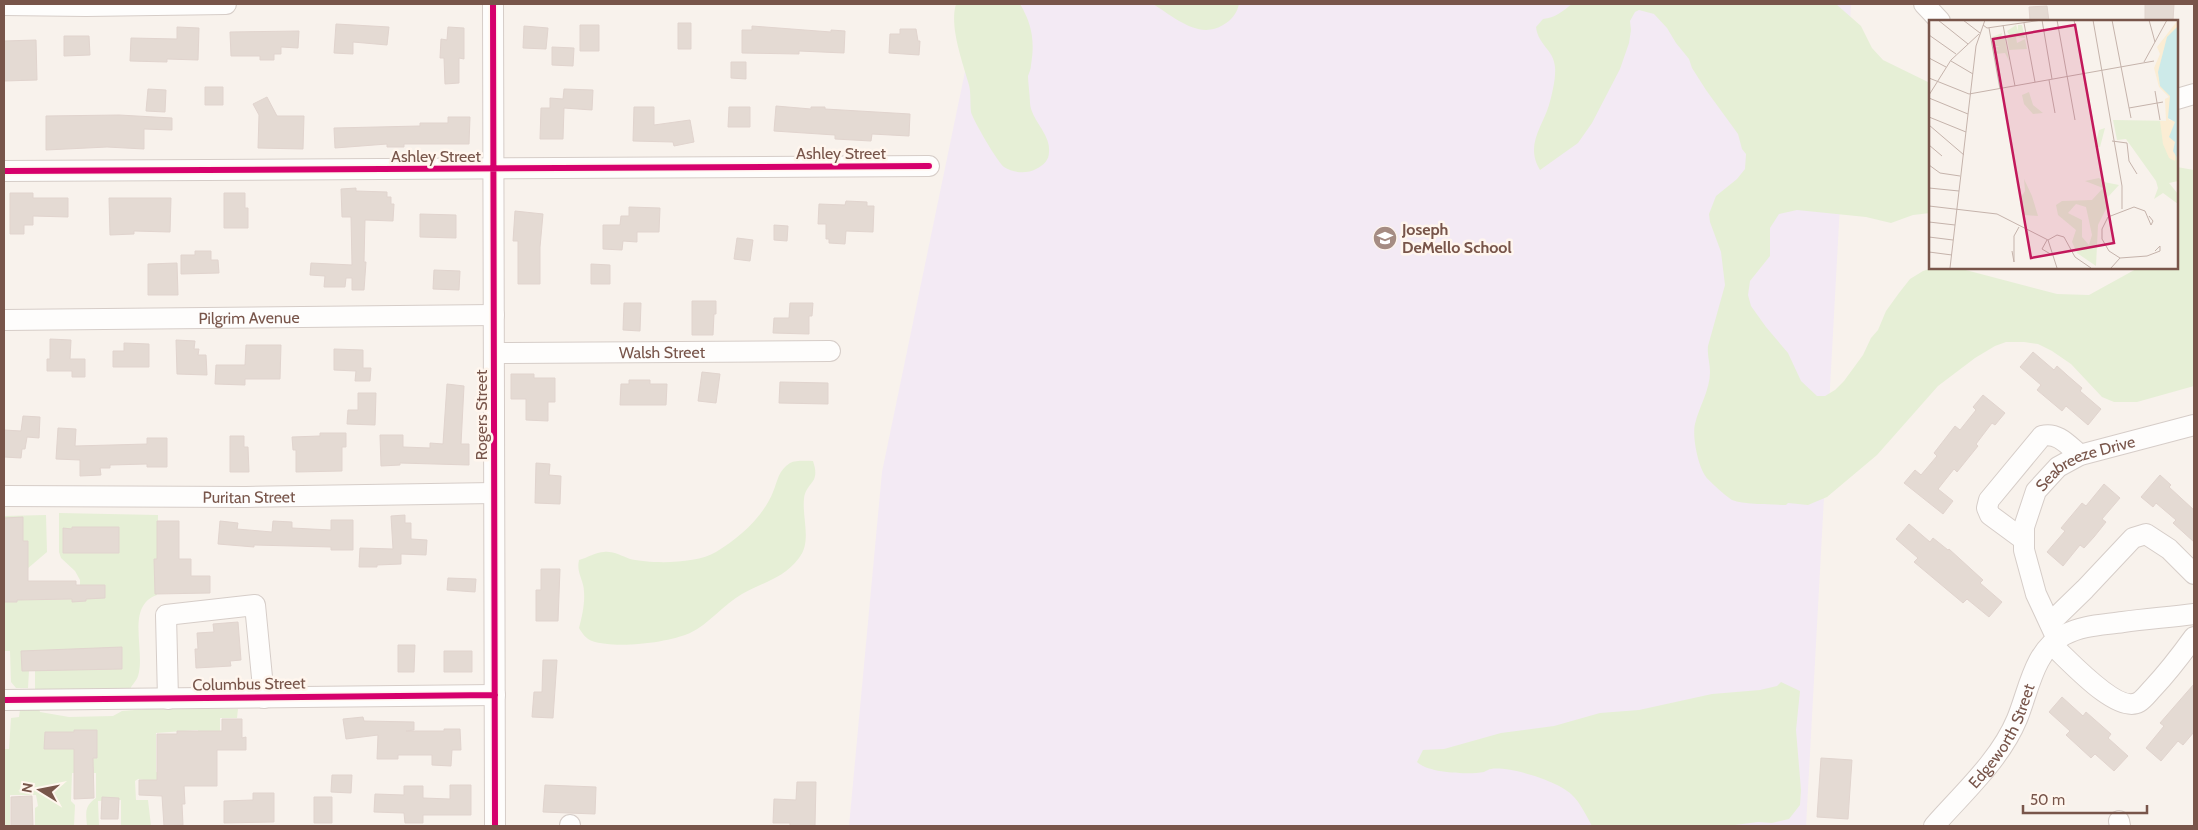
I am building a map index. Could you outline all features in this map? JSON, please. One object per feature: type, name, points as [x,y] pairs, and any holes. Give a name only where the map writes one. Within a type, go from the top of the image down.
[{"type":"street","points":[[4,5],[226,4]]},
{"type":"street","name":"Rogers Street","points":[[493,4],[495,826]]},
{"type":"street","points":[[1924,4],[1939,20]]},
{"type":"street","points":[[2178,99],[2194,94]]},
{"type":"street","name":"Ashley Street","points":[[4,172],[929,166]]},
{"type":"street","name":"Pilgrim Avenue","points":[[4,320],[494,315]]},
{"type":"street","name":"Walsh Street","points":[[494,353],[830,351]]},
{"type":"street","name":"Seabreeze Drive","points":[[2053,636],[2034,588],[2024,540],[2024,527],[2029,508],[2041,484],[2058,466],[2080,454],[2194,425]]},
{"type":"street","points":[[2024,540],[1990,515],[1987,508],[1989,500],[2042,436],[2048,434],[2057,436],[2080,454]]},
{"type":"street","name":"Puritan Street","points":[[4,496],[246,497],[494,493]]},
{"type":"street","name":"Edgeworth Street","points":[[1934,826],[1994,757],[2007,737],[2017,720],[2038,660],[2085,589],[2133,538],[2146,534],[2169,548],[2194,574]]},
{"type":"street","points":[[168,699],[166,615],[254,605],[264,698]]},
{"type":"street","points":[[2194,614],[2092,626],[2053,636],[2098,687],[2119,702],[2132,704],[2140,702],[2170,670],[2194,637]]},
{"type":"street","name":"Columbus Street","points":[[4,700],[495,695]]},
{"type":"shaded area","name":"Joseph DeMello School","points":[[979,4],[1851,4],[1806,826],[849,826],[882,472]]},
{"type":"green space","points":[[956,4],[1020,4],[1024,11],[1032,33],[1033,48],[1028,76],[1031,109],[1049,145],[1047,160],[1036,169],[1020,172],[1004,167],[991,150],[971,112],[969,85],[955,34],[954,13]]},
{"type":"green space","points":[[1153,4],[1239,4],[1234,16],[1229,21],[1214,29],[1205,30],[1187,25]]},
{"type":"green space","points":[[1572,4],[1836,4],[1861,26],[1872,48],[1883,60],[1929,83],[1929,213],[1913,215],[1891,223],[1866,217],[1797,210],[1779,214],[1770,228],[1770,256],[1750,281],[1748,295],[1751,306],[1788,353],[1801,381],[1817,396],[1825,396],[1844,381],[1878,330],[1886,311],[1910,279],[1923,271],[1929,269],[1962,269],[2057,294],[2089,295],[2136,269],[2178,269],[2178,167],[2194,170],[2194,386],[2137,402],[2114,402],[2102,397],[2071,364],[2052,351],[2038,344],[2006,342],[1975,358],[1938,386],[1877,455],[1827,497],[1808,505],[1788,503],[1786,505],[1751,504],[1732,500],[1711,482],[1703,472],[1696,451],[1694,430],[1710,379],[1708,346],[1725,285],[1721,252],[1709,214],[1716,196],[1737,179],[1745,169],[1746,154],[1742,149],[1738,134],[1706,90],[1692,68],[1689,59],[1667,28],[1654,14],[1639,10],[1635,12],[1630,21],[1629,43],[1620,69],[1592,123],[1578,143],[1540,170],[1534,153],[1534,145],[1550,101],[1555,71],[1552,56],[1537,33],[1536,27],[1543,19],[1562,12]]},
{"type":"green space","points":[[795,461],[813,461],[815,475],[805,493],[804,499],[805,545],[799,558],[786,571],[742,594],[710,620],[680,637],[641,644],[614,645],[592,641],[583,634],[579,628],[583,610],[584,588],[578,565],[579,560],[604,552],[650,562],[686,561],[707,556],[733,540],[757,518],[769,501],[779,476],[786,466]]},
{"type":"green space","points":[[59,513],[158,515],[157,595],[147,601],[139,619],[140,666],[137,678],[130,689],[35,689],[35,671],[29,671],[28,688],[16,688],[11,682],[10,651],[4,651],[4,516],[46,515],[47,552],[27,569],[23,600],[80,599],[80,580],[75,571],[61,558],[59,552]]},
{"type":"green space","points":[[1781,682],[1800,691],[1796,730],[1801,790],[1800,805],[1789,819],[1772,823],[1758,822],[1727,826],[1592,826],[1574,797],[1556,784],[1521,772],[1509,770],[1490,769],[1477,773],[1459,773],[1430,769],[1417,762],[1423,750],[1444,749],[1501,733],[1554,726],[1600,713],[1639,710],[1712,694],[1760,690],[1777,686]]},
{"type":"green space","points":[[39,709],[40,712],[69,717],[113,716],[122,711],[146,709],[238,709],[237,718],[220,718],[220,732],[198,733],[198,730],[156,733],[156,772],[171,774],[171,785],[138,779],[135,781],[136,800],[148,800],[151,826],[121,826],[121,800],[98,801],[99,826],[87,826],[86,814],[88,807],[96,798],[96,773],[72,773],[71,801],[75,805],[74,826],[35,826],[35,808],[38,806],[36,795],[10,795],[10,826],[4,826],[4,749],[9,749],[11,718],[19,717],[20,710]]},
{"type":"building","points":[[2145,4],[2174,4],[2173,20],[2145,20]]},
{"type":"building","points":[[2047,6],[2049,20],[2030,20],[2029,7]]},
{"type":"building","points":[[678,23],[691,23],[691,49],[678,49]]},
{"type":"building","points":[[336,24],[389,27],[387,45],[353,42],[353,54],[334,53]]},
{"type":"building","points":[[580,25],[599,25],[599,51],[580,51]]},
{"type":"building","points":[[524,26],[548,28],[546,49],[523,48]]},
{"type":"building","points":[[752,26],[831,32],[831,30],[845,31],[844,53],[799,51],[799,54],[742,53],[742,30],[752,30]]},
{"type":"building","points":[[177,27],[199,28],[198,60],[167,59],[167,62],[130,61],[131,38],[177,39]]},
{"type":"building","points":[[448,27],[464,28],[464,59],[459,58],[459,83],[445,84],[444,58],[440,58],[441,39],[447,40]]},
{"type":"building","points":[[900,29],[916,29],[918,41],[920,41],[919,55],[889,53],[890,34],[900,34]]},
{"type":"building","points":[[299,31],[298,48],[281,47],[281,54],[274,54],[274,60],[260,60],[260,56],[231,56],[230,32]]},
{"type":"building","points":[[64,36],[89,36],[90,55],[64,56]]},
{"type":"building","points":[[36,40],[37,80],[4,81],[4,41]]},
{"type":"building","points":[[552,47],[574,48],[573,66],[552,65]]},
{"type":"building","points":[[731,62],[746,62],[746,79],[731,78]]},
{"type":"building","points":[[205,87],[223,87],[223,105],[205,105]]},
{"type":"building","points":[[148,89],[166,90],[165,112],[146,111]]},
{"type":"building","points":[[564,89],[593,90],[592,110],[564,108],[563,139],[540,139],[541,108],[550,108],[550,98],[563,99]]},
{"type":"building","points":[[267,97],[277,116],[304,116],[303,149],[258,148],[259,115],[253,104]]},
{"type":"building","points":[[776,106],[811,109],[811,107],[825,107],[825,109],[910,114],[909,136],[872,134],[871,141],[835,139],[835,135],[774,131]]},
{"type":"building","points":[[634,107],[654,107],[654,125],[690,120],[694,142],[674,146],[673,142],[633,141]]},
{"type":"building","points":[[729,107],[750,107],[750,127],[728,127]]},
{"type":"building","points":[[119,115],[172,118],[172,130],[144,129],[144,149],[107,147],[46,150],[46,116]]},
{"type":"building","points":[[448,117],[470,117],[469,144],[404,144],[404,147],[387,147],[387,144],[335,148],[334,128],[420,126],[420,123],[448,123]]},
{"type":"building","points":[[356,188],[356,191],[387,192],[387,197],[391,197],[391,204],[394,204],[393,221],[365,220],[364,262],[366,262],[364,290],[352,290],[352,278],[346,278],[345,287],[324,287],[325,276],[310,275],[311,263],[352,265],[351,217],[342,217],[341,189]]},
{"type":"building","points":[[10,193],[33,193],[33,198],[68,198],[68,217],[33,216],[33,225],[24,225],[24,234],[10,234]]},
{"type":"building","points":[[224,193],[245,193],[245,208],[248,208],[248,228],[224,228]]},
{"type":"building","points":[[109,198],[171,198],[170,232],[134,231],[134,234],[110,235]]},
{"type":"building","points":[[846,201],[867,202],[867,206],[874,206],[873,232],[846,231],[845,244],[829,243],[829,239],[826,239],[826,224],[818,224],[819,204],[845,205]]},
{"type":"building","points":[[629,207],[660,208],[659,232],[637,232],[637,242],[623,241],[622,250],[603,249],[603,225],[620,225],[621,216],[629,216]]},
{"type":"building","points":[[515,211],[543,214],[540,247],[540,284],[518,284],[518,241],[513,241]]},
{"type":"building","points":[[420,214],[456,215],[456,238],[420,237]]},
{"type":"building","points":[[774,225],[788,226],[787,241],[774,240]]},
{"type":"building","points":[[737,238],[753,240],[750,261],[734,259]]},
{"type":"building","points":[[195,251],[211,251],[211,260],[218,260],[219,273],[181,274],[181,255],[195,255]]},
{"type":"building","points":[[177,263],[178,295],[148,295],[148,264]]},
{"type":"building","points":[[591,264],[610,265],[610,284],[591,284]]},
{"type":"building","points":[[434,270],[460,271],[459,290],[433,289]]},
{"type":"building","points":[[692,301],[716,301],[713,335],[692,335]]},
{"type":"building","points":[[624,303],[641,303],[640,331],[623,330]]},
{"type":"building","points":[[790,303],[813,303],[812,316],[809,316],[809,334],[773,333],[774,318],[789,318]]},
{"type":"building","points":[[50,339],[71,340],[70,359],[85,359],[85,377],[72,377],[72,371],[47,371],[47,359],[50,359]]},
{"type":"building","points":[[176,340],[195,341],[194,349],[199,349],[198,355],[206,355],[207,375],[177,374]]},
{"type":"building","points":[[124,343],[149,344],[149,367],[113,367],[113,351],[124,351]]},
{"type":"building","points":[[246,345],[281,345],[280,379],[245,379],[245,385],[215,384],[216,365],[245,365]]},
{"type":"building","points":[[334,349],[363,350],[363,368],[371,368],[370,381],[355,381],[356,371],[334,370]]},
{"type":"building","points":[[2033,352],[2054,370],[2057,366],[2082,388],[2080,391],[2101,409],[2088,425],[2066,406],[2062,411],[2037,390],[2041,385],[2020,367]]},
{"type":"building","points":[[702,372],[720,374],[716,403],[698,401]]},
{"type":"building","points":[[511,374],[534,374],[534,378],[555,378],[555,402],[548,402],[548,421],[526,420],[526,399],[511,399]]},
{"type":"building","points":[[629,380],[650,380],[650,384],[667,384],[666,405],[620,405],[621,384],[629,384]]},
{"type":"building","points":[[780,382],[828,383],[828,404],[779,403]]},
{"type":"building","points":[[447,384],[464,386],[461,444],[469,444],[469,465],[400,463],[400,465],[381,466],[380,435],[403,435],[403,447],[430,448],[430,443],[443,444]]},
{"type":"building","points":[[358,393],[376,393],[375,425],[347,424],[348,410],[358,410]]},
{"type":"building","points":[[1983,395],[2005,413],[1995,425],[1992,423],[1976,444],[1978,446],[1957,472],[1954,469],[1938,489],[1953,501],[1943,514],[1904,483],[1915,470],[1921,475],[1937,456],[1934,453],[1955,426],[1960,430],[1976,410],[1973,407]]},
{"type":"building","points":[[23,416],[40,417],[39,438],[27,437],[25,449],[22,449],[21,458],[4,457],[4,430],[21,431]]},
{"type":"building","points":[[58,428],[76,429],[75,446],[147,444],[147,438],[167,438],[167,467],[147,467],[147,464],[110,465],[110,468],[100,468],[101,475],[80,476],[80,460],[56,459]]},
{"type":"building","points":[[320,433],[346,433],[346,447],[342,447],[342,471],[296,472],[296,450],[293,450],[292,437],[320,436]]},
{"type":"building","points":[[230,436],[244,436],[244,447],[248,447],[249,472],[230,472]]},
{"type":"building","points":[[536,463],[550,464],[549,475],[561,476],[560,504],[535,503]]},
{"type":"building","points":[[2160,475],[2171,485],[2169,487],[2194,510],[2194,542],[2173,523],[2176,520],[2156,503],[2153,507],[2141,497]]},
{"type":"building","points":[[2104,484],[2120,498],[2102,519],[2106,522],[2094,537],[2084,548],[2080,545],[2063,566],[2047,552],[2065,531],[2061,528],[2082,503],[2086,506]]},
{"type":"building","points":[[405,515],[405,523],[411,523],[411,539],[427,540],[426,555],[401,554],[401,564],[359,567],[360,548],[393,549],[391,516]]},
{"type":"building","points":[[23,517],[23,541],[28,541],[28,581],[76,581],[76,585],[105,585],[105,598],[72,602],[72,599],[4,602],[4,518]]},
{"type":"building","points":[[331,520],[353,520],[353,550],[331,550],[331,547],[254,545],[254,547],[218,544],[220,521],[238,523],[237,529],[272,532],[273,521],[292,522],[292,528],[331,530]]},
{"type":"building","points":[[157,521],[179,521],[179,559],[191,559],[191,576],[210,576],[210,593],[155,594],[154,559],[157,559]]},
{"type":"building","points":[[1909,524],[1930,542],[1933,538],[1949,549],[1983,580],[1980,583],[2002,602],[1989,617],[1967,599],[1963,603],[1914,562],[1918,558],[1896,539]]},
{"type":"building","points":[[72,527],[119,527],[119,553],[63,553],[63,528],[72,529]]},
{"type":"building","points":[[541,569],[560,569],[558,621],[536,621],[536,590],[541,590]]},
{"type":"building","points":[[448,578],[476,579],[475,592],[447,590]]},
{"type":"building","points":[[238,622],[241,660],[230,661],[231,666],[196,668],[195,649],[198,649],[197,633],[214,632],[213,624]]},
{"type":"building","points":[[398,645],[415,645],[414,672],[398,672]]},
{"type":"building","points":[[122,647],[122,669],[22,671],[21,651]]},
{"type":"building","points":[[444,651],[472,651],[472,672],[444,672]]},
{"type":"building","points":[[543,660],[557,660],[553,718],[532,717],[534,692],[542,692]]},
{"type":"building","points":[[2194,684],[2194,732],[2183,745],[2178,741],[2161,761],[2146,748],[2164,726],[2160,723]]},
{"type":"building","points":[[2062,697],[2083,716],[2086,712],[2111,734],[2108,738],[2128,756],[2114,771],[2095,754],[2091,758],[2066,735],[2070,731],[2049,712]]},
{"type":"building","points":[[363,717],[364,721],[414,722],[414,730],[406,731],[460,729],[461,750],[452,750],[451,766],[432,765],[432,755],[398,755],[398,759],[377,759],[378,735],[346,739],[343,719]]},
{"type":"building","points":[[222,719],[242,719],[242,738],[246,737],[246,750],[217,750],[217,786],[184,786],[185,804],[182,804],[183,825],[164,826],[162,796],[139,795],[139,780],[157,780],[157,734],[177,734],[177,731],[222,731]]},
{"type":"building","points":[[74,730],[97,730],[97,758],[93,758],[94,798],[74,799],[74,749],[44,749],[45,732],[74,732]]},
{"type":"building","points":[[1821,758],[1852,760],[1848,819],[1817,817]]},
{"type":"building","points":[[332,775],[352,775],[351,793],[331,792]]},
{"type":"building","points":[[797,782],[816,782],[815,826],[790,826],[790,823],[773,823],[774,799],[796,800]]},
{"type":"building","points":[[450,785],[471,785],[471,815],[423,815],[423,823],[405,823],[404,813],[374,812],[375,794],[404,795],[404,786],[423,786],[423,798],[450,799]]},
{"type":"building","points":[[545,785],[596,787],[595,814],[543,812]]},
{"type":"building","points":[[253,793],[274,793],[274,822],[224,823],[224,801],[253,800]]},
{"type":"building","points":[[32,796],[33,826],[11,826],[11,797]]},
{"type":"building","points":[[102,797],[119,798],[118,819],[101,819]]},
{"type":"building","points":[[314,797],[332,797],[332,823],[314,823]]},
{"type":"cycle path","points":[[493,4],[495,826]]},
{"type":"cycle path","points":[[4,171],[929,166]]},
{"type":"cycle path","points":[[4,700],[495,695]]},
{"type":"place","name":"Joseph DeMello School","points":[[1385,238]]}]
